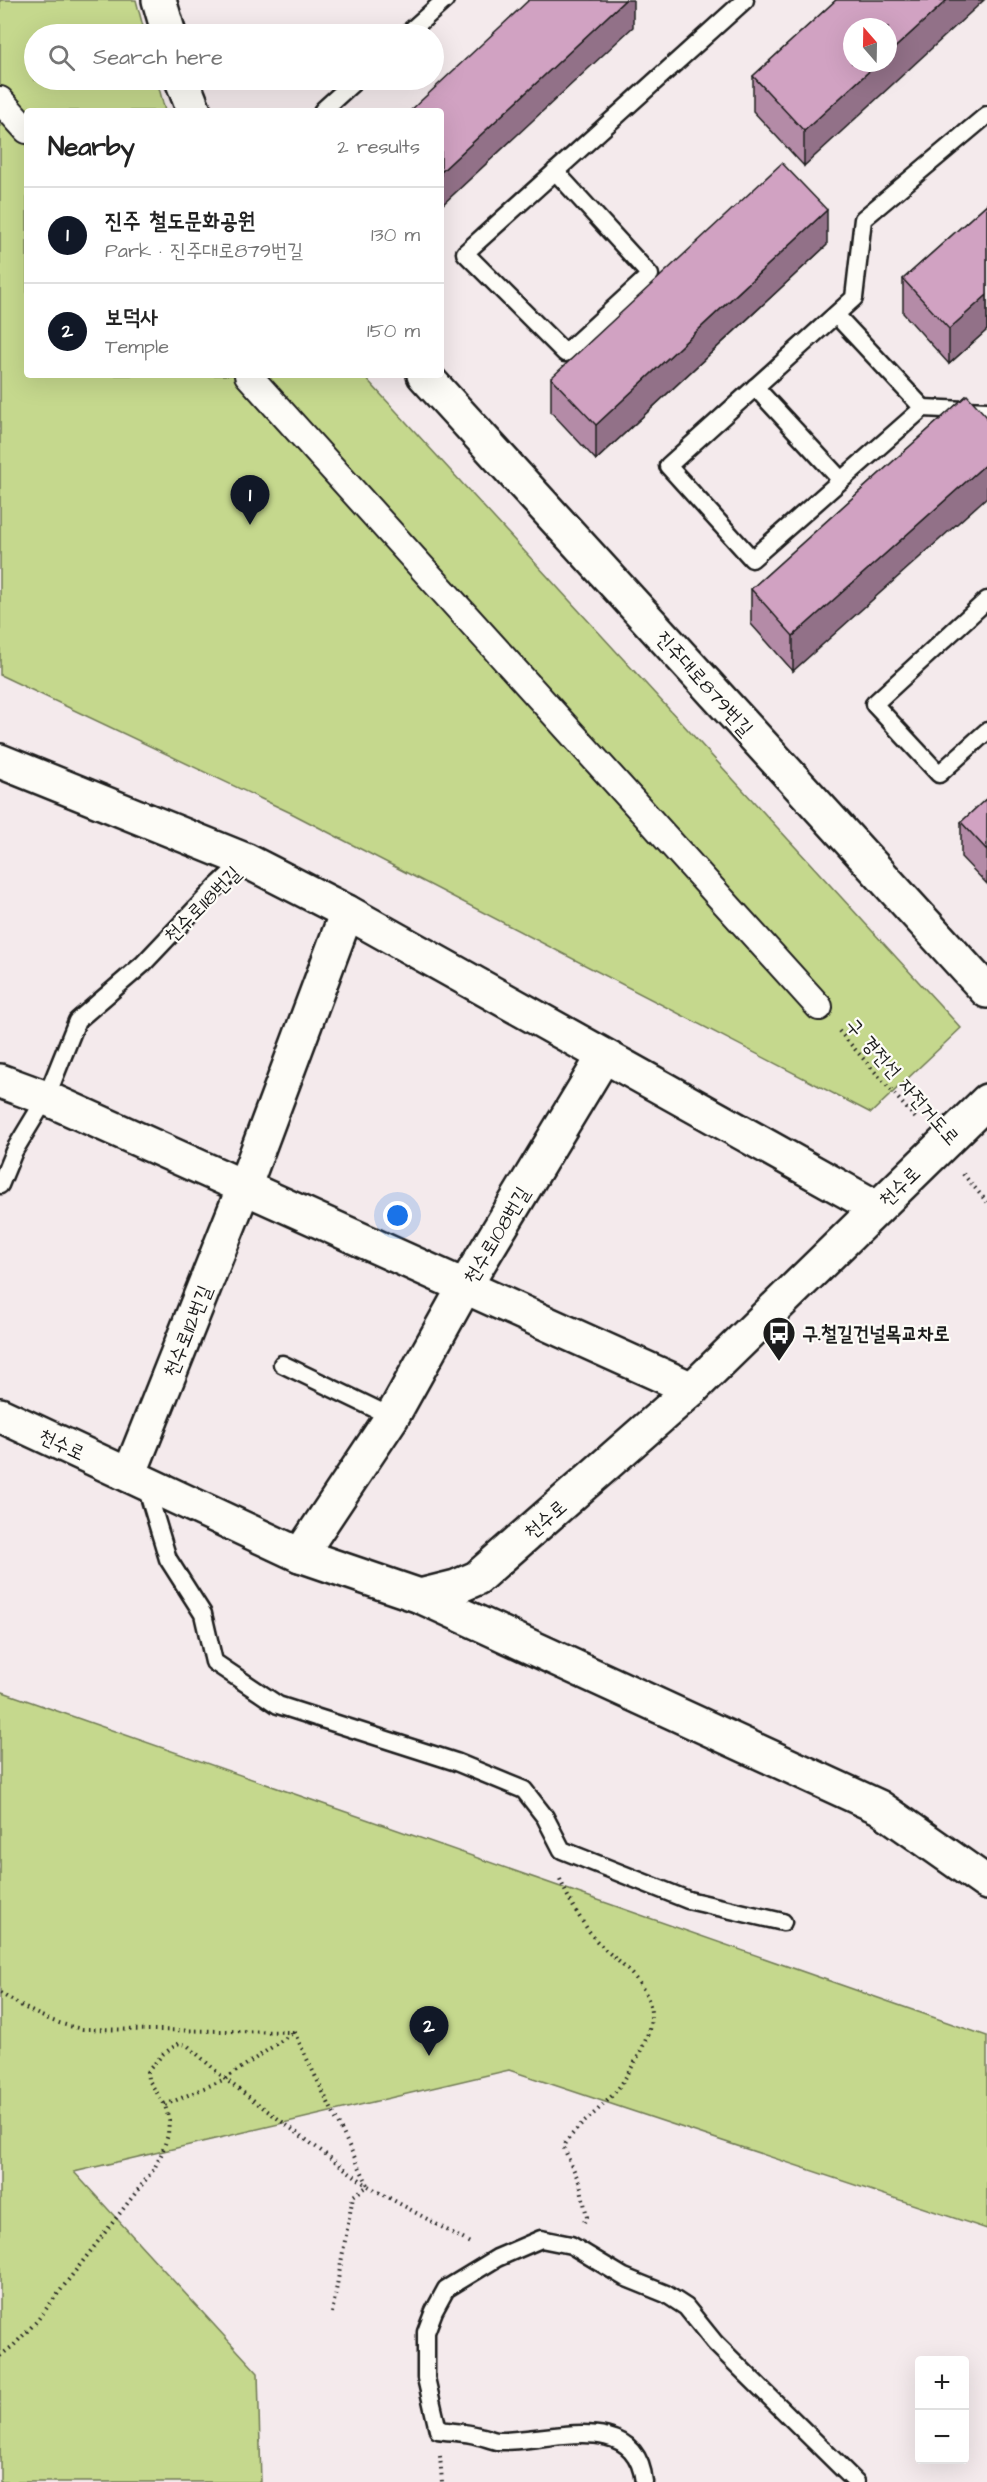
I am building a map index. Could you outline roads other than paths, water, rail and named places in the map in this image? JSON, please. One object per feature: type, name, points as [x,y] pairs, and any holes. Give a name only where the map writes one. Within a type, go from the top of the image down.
[{"type":"street","points":[[159,0],[166,24]]},
{"type":"street","points":[[186,90],[193,108]]},
{"type":"street","points":[[0,100],[24,127]]},
{"type":"street","points":[[251,378],[819,1007]]},
{"type":"street","name":"진주대로879번길","points":[[427,378],[987,991]]},
{"type":"street","name":"천수로118번길","points":[[0,761],[245,860]]},
{"type":"street","points":[[245,860],[347,912],[877,1208]]},
{"type":"street","name":"천수로112번길","points":[[137,1479],[347,912]]},
{"type":"street","name":"천수로108번길","points":[[300,1555],[392,1417],[465,1286],[604,1056]]},
{"type":"street","points":[[0,1081],[46,1098],[143,1141],[692,1389]]},
{"type":"street","name":"천수로","points":[[0,1415],[300,1555],[420,1596],[456,1587],[477,1578],[692,1389],[987,1101]]},
{"type":"street","points":[[420,1596],[879,1807],[987,1883]]},
{"type":"lane","points":[[418,24],[445,0]]},
{"type":"lane","points":[[555,171],[650,275],[565,353],[465,253],[555,171],[745,0]]},
{"type":"lane","points":[[324,108],[345,90]]},
{"type":"lane","points":[[987,115],[863,219],[854,298],[668,466],[752,559],[923,408],[987,411]]},
{"type":"lane","points":[[836,315],[923,408]]},
{"type":"lane","points":[[755,387],[841,480]]},
{"type":"lane","points":[[987,600],[874,704],[939,774],[987,731]]},
{"type":"lane","name":"천수로118번길","points":[[0,1185],[14,1151],[46,1098],[77,1020],[143,964],[245,860]]},
{"type":"lane","points":[[282,1364],[392,1417]]},
{"type":"lane","points":[[137,1479],[168,1559],[203,1614],[214,1662],[278,1705],[456,1762],[524,1790],[545,1817],[562,1850],[688,1900],[783,1922]]},
{"type":"lane","points":[[644,2482],[642,2466],[630,2446],[605,2435],[558,2435],[495,2441],[478,2435],[438,2430],[426,2378],[426,2332],[446,2289],[497,2258],[541,2239],[571,2245],[624,2277],[666,2294],[686,2307],[715,2343],[856,2482]]},
{"type":"place","name":"진주 철도문화공원","points":[[250,525]]},
{"type":"place","name":"구.철길건널목교차로","points":[[779,1362]]},
{"type":"place","name":"보덕사","points":[[429,2056]]}]
